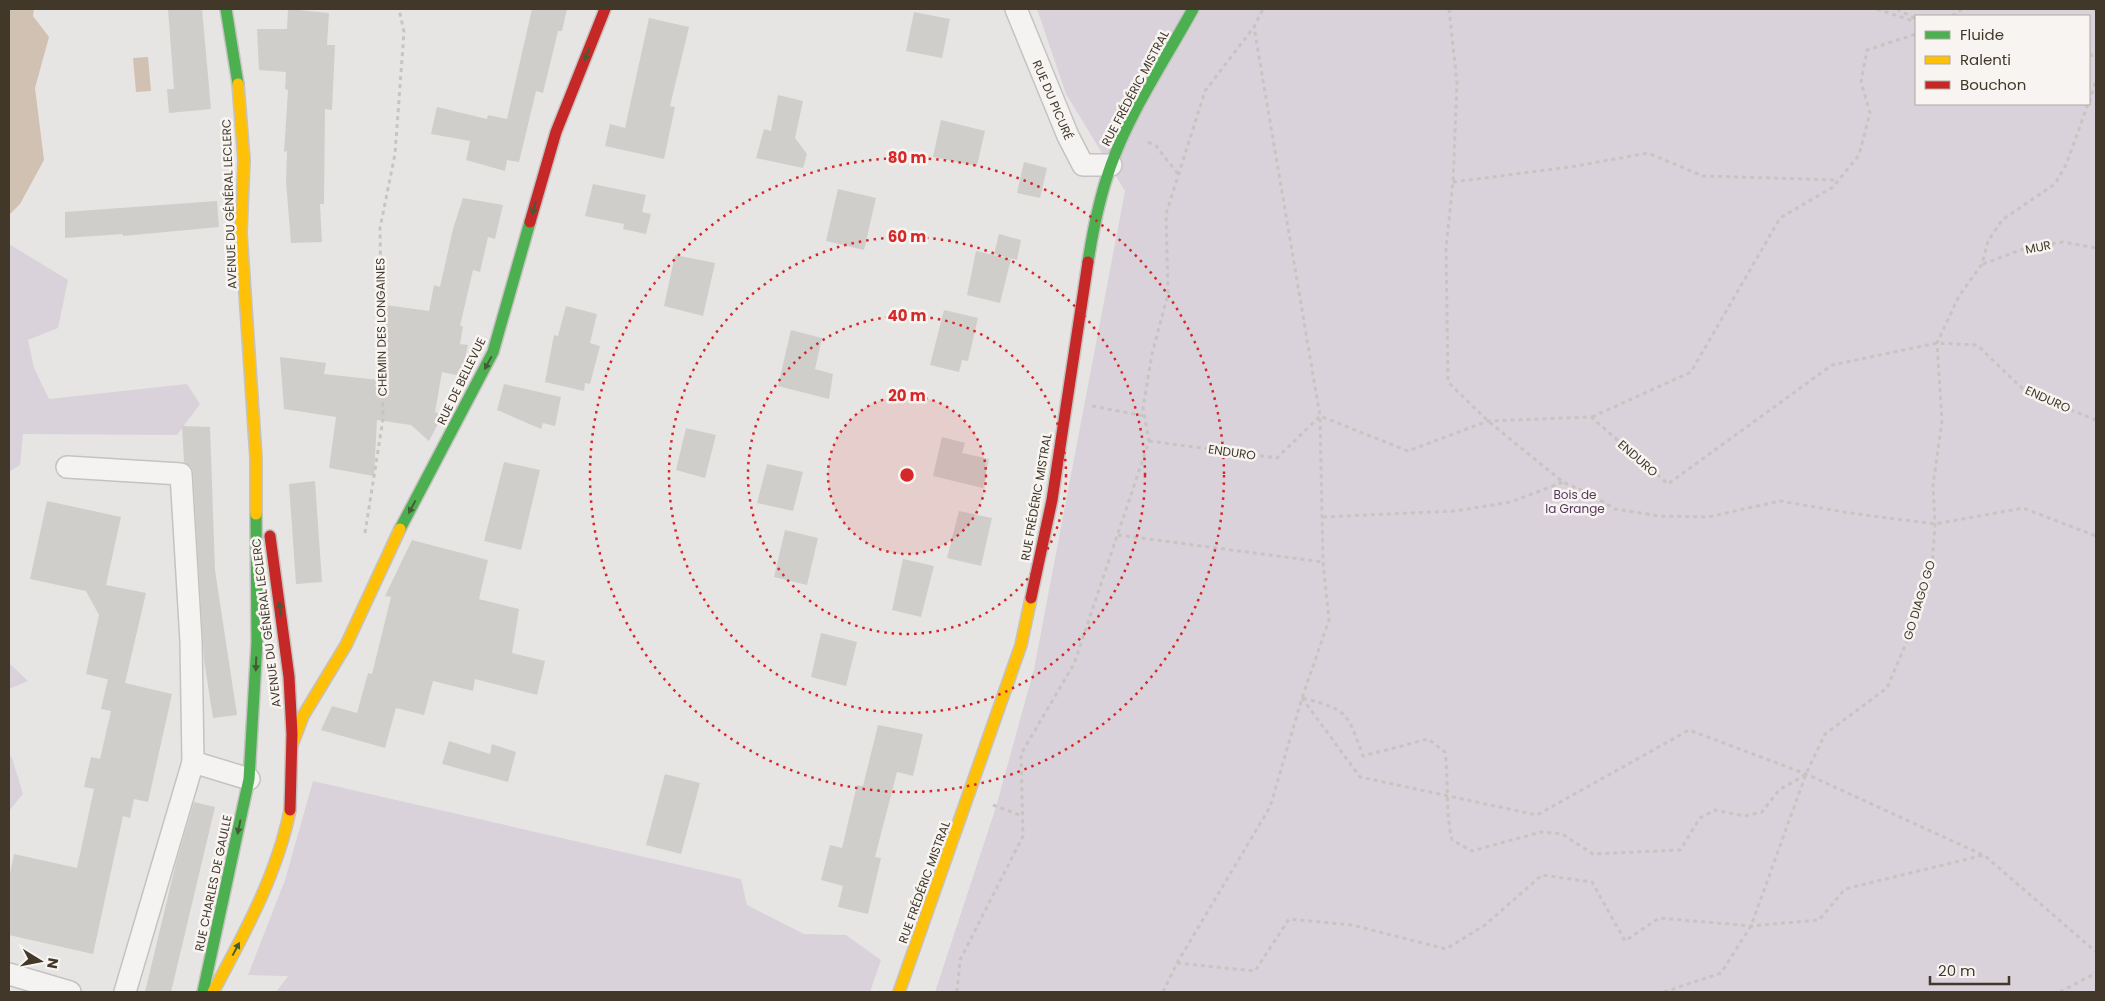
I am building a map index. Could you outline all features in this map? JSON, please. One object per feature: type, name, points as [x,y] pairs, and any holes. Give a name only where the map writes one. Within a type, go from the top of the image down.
[{"type":"street","name":"AVENUE DU GÉNÉRAL LECLERC","points":[[226,9],[236,64],[244,160],[241,233],[256,458],[257,642],[254,780]]},
{"type":"street","name":"RUE DE BELLEVUE","points":[[292,745],[303,716],[346,645],[384,562],[493,352],[556,132],[605,9]]},
{"type":"street","name":"RUE DU PICURÉ","points":[[1016,9],[1068,136],[1083,165],[1110,165]]},
{"type":"street","name":"RUE FRÉDÉRIC MISTRAL","points":[[899,992],[1021,644],[1052,500],[1094,222],[1110,165],[1126,130],[1192,9]]},
{"type":"street","name":"AVENUE DU GÉNÉRAL LECLERC","points":[[214,992],[247,927],[273,868],[289,814],[292,787],[289,682],[276,575],[256,458]]},
{"type":"street","points":[[67,467],[181,474],[190,640],[193,762],[125,992]]},
{"type":"street","points":[[276,745],[292,745]]},
{"type":"street","points":[[193,762],[254,780]]},
{"type":"street","name":"RUE CHARLES DE GAULLE","points":[[203,992],[254,780]]},
{"type":"street","points":[[275,784],[292,787]]},
{"type":"street","points":[[9,974],[70,992]]},
{"type":"path","name":"CHEMIN DES LONGAINES","points":[[364,543],[383,419],[380,228],[395,154],[404,32],[399,9]]},
{"type":"path","points":[[956,992],[960,960],[1023,836],[1021,754],[1074,664],[1149,441],[1143,408],[1152,354],[1168,294],[1166,214],[1178,174],[1205,92],[1254,27],[1263,9]]},
{"type":"path","points":[[1449,9],[1457,83],[1453,182],[1446,248],[1448,382],[1488,421],[1563,482],[1590,494],[1615,509],[1659,516],[1708,517],[1780,501],[1850,514],[1935,524],[2023,508],[2096,536]]},
{"type":"path","points":[[1877,9],[1915,21]]},
{"type":"path","points":[[1897,9],[1915,20]]},
{"type":"path","points":[[1164,992],[1177,963],[1270,807],[1302,698],[1329,620],[1323,562],[1320,416],[1254,27]]},
{"type":"path","points":[[1320,416],[1408,451],[1488,421],[1591,417],[1691,372],[1780,218],[1833,187],[1859,155],[1870,113],[1861,82],[1867,50],[1915,34]]},
{"type":"path","name":"GO DIAGO GO","points":[[2090,98],[2096,81]]},
{"type":"path","name":"GO DIAGO GO","points":[[1664,992],[1721,973],[1751,926],[1806,774],[1825,734],[1887,688],[1913,627],[1932,567],[1935,524],[1933,485],[1942,421],[1937,343],[1958,296],[1982,264],[1988,241],[2002,220],[2055,184],[2066,165],[2087,105]]},
{"type":"path","points":[[1156,146],[1178,174]]},
{"type":"path","points":[[1453,182],[1570,167],[1648,153],[1703,176],[1839,180]]},
{"type":"path","name":"MUR","points":[[1982,264],[2026,248],[2063,242],[2096,248]]},
{"type":"path","name":"ENDURO","points":[[1591,417],[1668,484],[1832,365],[1937,343],[1977,345],[2025,391],[2096,420]]},
{"type":"path","points":[[1105,408],[1145,416]]},
{"type":"path","name":"ENDURO","points":[[1149,441],[1277,458],[1320,416]]},
{"type":"path","points":[[1323,517],[1455,511],[1511,502],[1563,482]]},
{"type":"path","points":[[1118,535],[1323,562]]},
{"type":"path","points":[[1302,698],[1360,777],[1537,815],[1689,730],[1806,774],[1984,855],[2096,952]]},
{"type":"path","points":[[1302,698],[1334,706],[1350,721],[1363,756],[1428,739],[1445,752],[1448,775],[1447,819],[1452,840],[1472,851],[1541,832],[1562,834],[1593,854],[1680,850],[1700,818],[1715,810],[1744,816],[1762,812],[1779,790],[1806,774]]},
{"type":"path","points":[[1008,811],[1022,816]]},
{"type":"path","points":[[1177,963],[1255,971],[1289,919],[1352,925],[1446,949],[1485,925],[1542,875],[1592,882],[1625,941],[1659,918],[1751,926],[1818,920],[1844,889],[1984,855]]},
{"type":"path","points":[[2060,992],[2096,973]]},
{"type":"green space","name":"Bois de la Grange","points":[[1037,9],[2096,9],[2096,992],[935,992],[996,807],[1034,669],[1125,191],[1066,94]]},
{"type":"green space","points":[[9,244],[68,280],[58,328],[28,340],[34,368],[49,399],[187,384],[200,404],[177,435],[23,434],[20,465],[9,472]]},
{"type":"green space","points":[[9,663],[28,681],[9,689]]},
{"type":"green space","points":[[9,755],[12,758],[23,794],[9,811]]},
{"type":"green space","points":[[313,781],[741,879],[747,905],[804,934],[846,935],[881,960],[870,992],[276,992],[288,976],[248,975],[285,880]]},
{"type":"shaded area","points":[[9,9],[34,9],[33,16],[49,37],[35,88],[44,160],[20,204],[9,215]]},
{"type":"shaded area","points":[[148,57],[151,91],[136,92],[133,58]]},
{"type":"building","points":[[168,9],[202,9],[211,109],[169,113],[167,89],[174,89]]},
{"type":"building","points":[[288,9],[329,13],[327,45],[335,45],[332,110],[325,109],[324,204],[320,204],[322,242],[291,243],[286,182],[287,151],[284,152],[288,90],[285,89],[286,72],[259,70],[257,29],[287,29]]},
{"type":"building","points":[[532,9],[567,9],[562,31],[558,31],[543,93],[536,91],[519,162],[507,160],[505,171],[466,160],[470,141],[431,134],[437,107],[487,119],[488,115],[507,119]]},
{"type":"building","points":[[914,12],[950,19],[942,58],[906,51]]},
{"type":"building","points":[[649,18],[689,27],[670,106],[675,107],[664,159],[605,146],[610,124],[625,128]]},
{"type":"building","points":[[778,95],[803,101],[795,138],[807,154],[803,168],[756,158],[764,129],[771,131]]},
{"type":"building","points":[[941,120],[985,131],[977,166],[933,157]]},
{"type":"building","points":[[1024,162],[1047,168],[1040,198],[1017,193]]},
{"type":"building","points":[[593,184],[646,195],[642,212],[651,214],[646,234],[623,229],[624,224],[585,216]]},
{"type":"building","points":[[838,189],[876,198],[864,250],[826,241]]},
{"type":"building","points":[[463,198],[503,205],[495,239],[488,237],[480,272],[473,270],[460,326],[463,326],[460,344],[468,345],[461,376],[442,372],[435,412],[443,414],[429,441],[411,425],[377,420],[374,476],[329,468],[336,417],[284,409],[280,357],[326,363],[324,374],[379,380],[386,349],[386,305],[429,311],[434,285],[440,287],[453,229]]},
{"type":"building","points":[[217,201],[219,227],[123,236],[123,234],[65,238],[65,212]]},
{"type":"building","points":[[999,234],[1021,240],[1017,260],[994,254]]},
{"type":"building","points":[[976,251],[1011,259],[1000,303],[967,295]]},
{"type":"building","points":[[675,255],[715,263],[703,316],[664,306]]},
{"type":"building","points":[[566,306],[597,314],[590,343],[600,346],[590,384],[585,383],[584,391],[545,382],[554,335],[558,336]]},
{"type":"building","points":[[944,310],[978,318],[968,361],[962,360],[959,372],[930,365]]},
{"type":"building","points":[[791,330],[822,338],[815,369],[833,374],[829,399],[778,386]]},
{"type":"building","points":[[504,384],[561,397],[555,426],[543,423],[541,429],[497,410]]},
{"type":"building","points":[[182,426],[210,427],[215,570],[237,715],[213,718],[204,660],[193,473],[191,467],[184,462]]},
{"type":"building","points":[[686,428],[716,435],[705,478],[676,470]]},
{"type":"building","points":[[942,437],[965,443],[962,453],[989,459],[983,488],[933,476]]},
{"type":"building","points":[[504,462],[540,470],[521,550],[484,541]]},
{"type":"building","points":[[767,464],[803,472],[793,511],[757,503]]},
{"type":"building","points":[[315,481],[322,582],[296,584],[289,484]]},
{"type":"building","points":[[47,501],[121,517],[106,585],[146,593],[125,683],[172,694],[148,802],[134,799],[130,818],[123,816],[93,954],[9,935],[9,878],[14,854],[77,868],[94,789],[84,787],[91,757],[100,759],[111,711],[101,709],[108,679],[86,674],[99,615],[86,591],[30,579]]},
{"type":"building","points":[[959,511],[992,518],[981,566],[947,558]]},
{"type":"building","points":[[785,530],[818,538],[807,585],[774,577]]},
{"type":"building","points":[[412,540],[488,560],[479,599],[519,609],[512,653],[545,661],[537,695],[475,679],[473,691],[433,681],[424,715],[396,708],[385,748],[321,730],[332,706],[357,713],[368,673],[372,674],[391,597],[385,596]]},
{"type":"building","points":[[903,559],[934,566],[921,617],[892,610]]},
{"type":"building","points":[[821,633],[857,642],[846,686],[811,677]]},
{"type":"building","points":[[878,725],[923,734],[913,776],[897,772],[875,857],[881,858],[868,914],[838,907],[843,886],[821,880],[830,845],[842,848],[857,785],[863,786]]},
{"type":"building","points":[[449,741],[490,754],[492,744],[516,752],[508,782],[442,764]]},
{"type":"building","points":[[665,774],[700,783],[681,854],[646,845]]},
{"type":"building","points":[[194,802],[215,807],[171,992],[145,992],[176,863]]},
{"type":"traffic: fast","points":[[226,9],[238,84]]},
{"type":"traffic: fast","points":[[1088,262],[1100,201],[1119,145],[1138,105],[1193,9]]},
{"type":"traffic: fast","points":[[400,529],[493,352],[530,222]]},
{"type":"traffic: fast","points":[[203,992],[249,779],[257,642],[256,514]]},
{"type":"traffic: slow","points":[[238,84],[244,160],[241,233],[256,458],[256,514]]},
{"type":"traffic: slow","points":[[292,745],[303,716],[346,645],[400,529]]},
{"type":"traffic: slow","points":[[899,992],[1021,645],[1031,598]]},
{"type":"traffic: slow","points":[[213,992],[248,926],[268,881],[277,858],[290,810]]},
{"type":"traffic: jam","points":[[530,222],[556,132],[605,9]]},
{"type":"traffic: jam","points":[[1031,598],[1052,500],[1088,262]]},
{"type":"traffic: jam","points":[[270,536],[289,677],[292,734],[290,810]]}]
